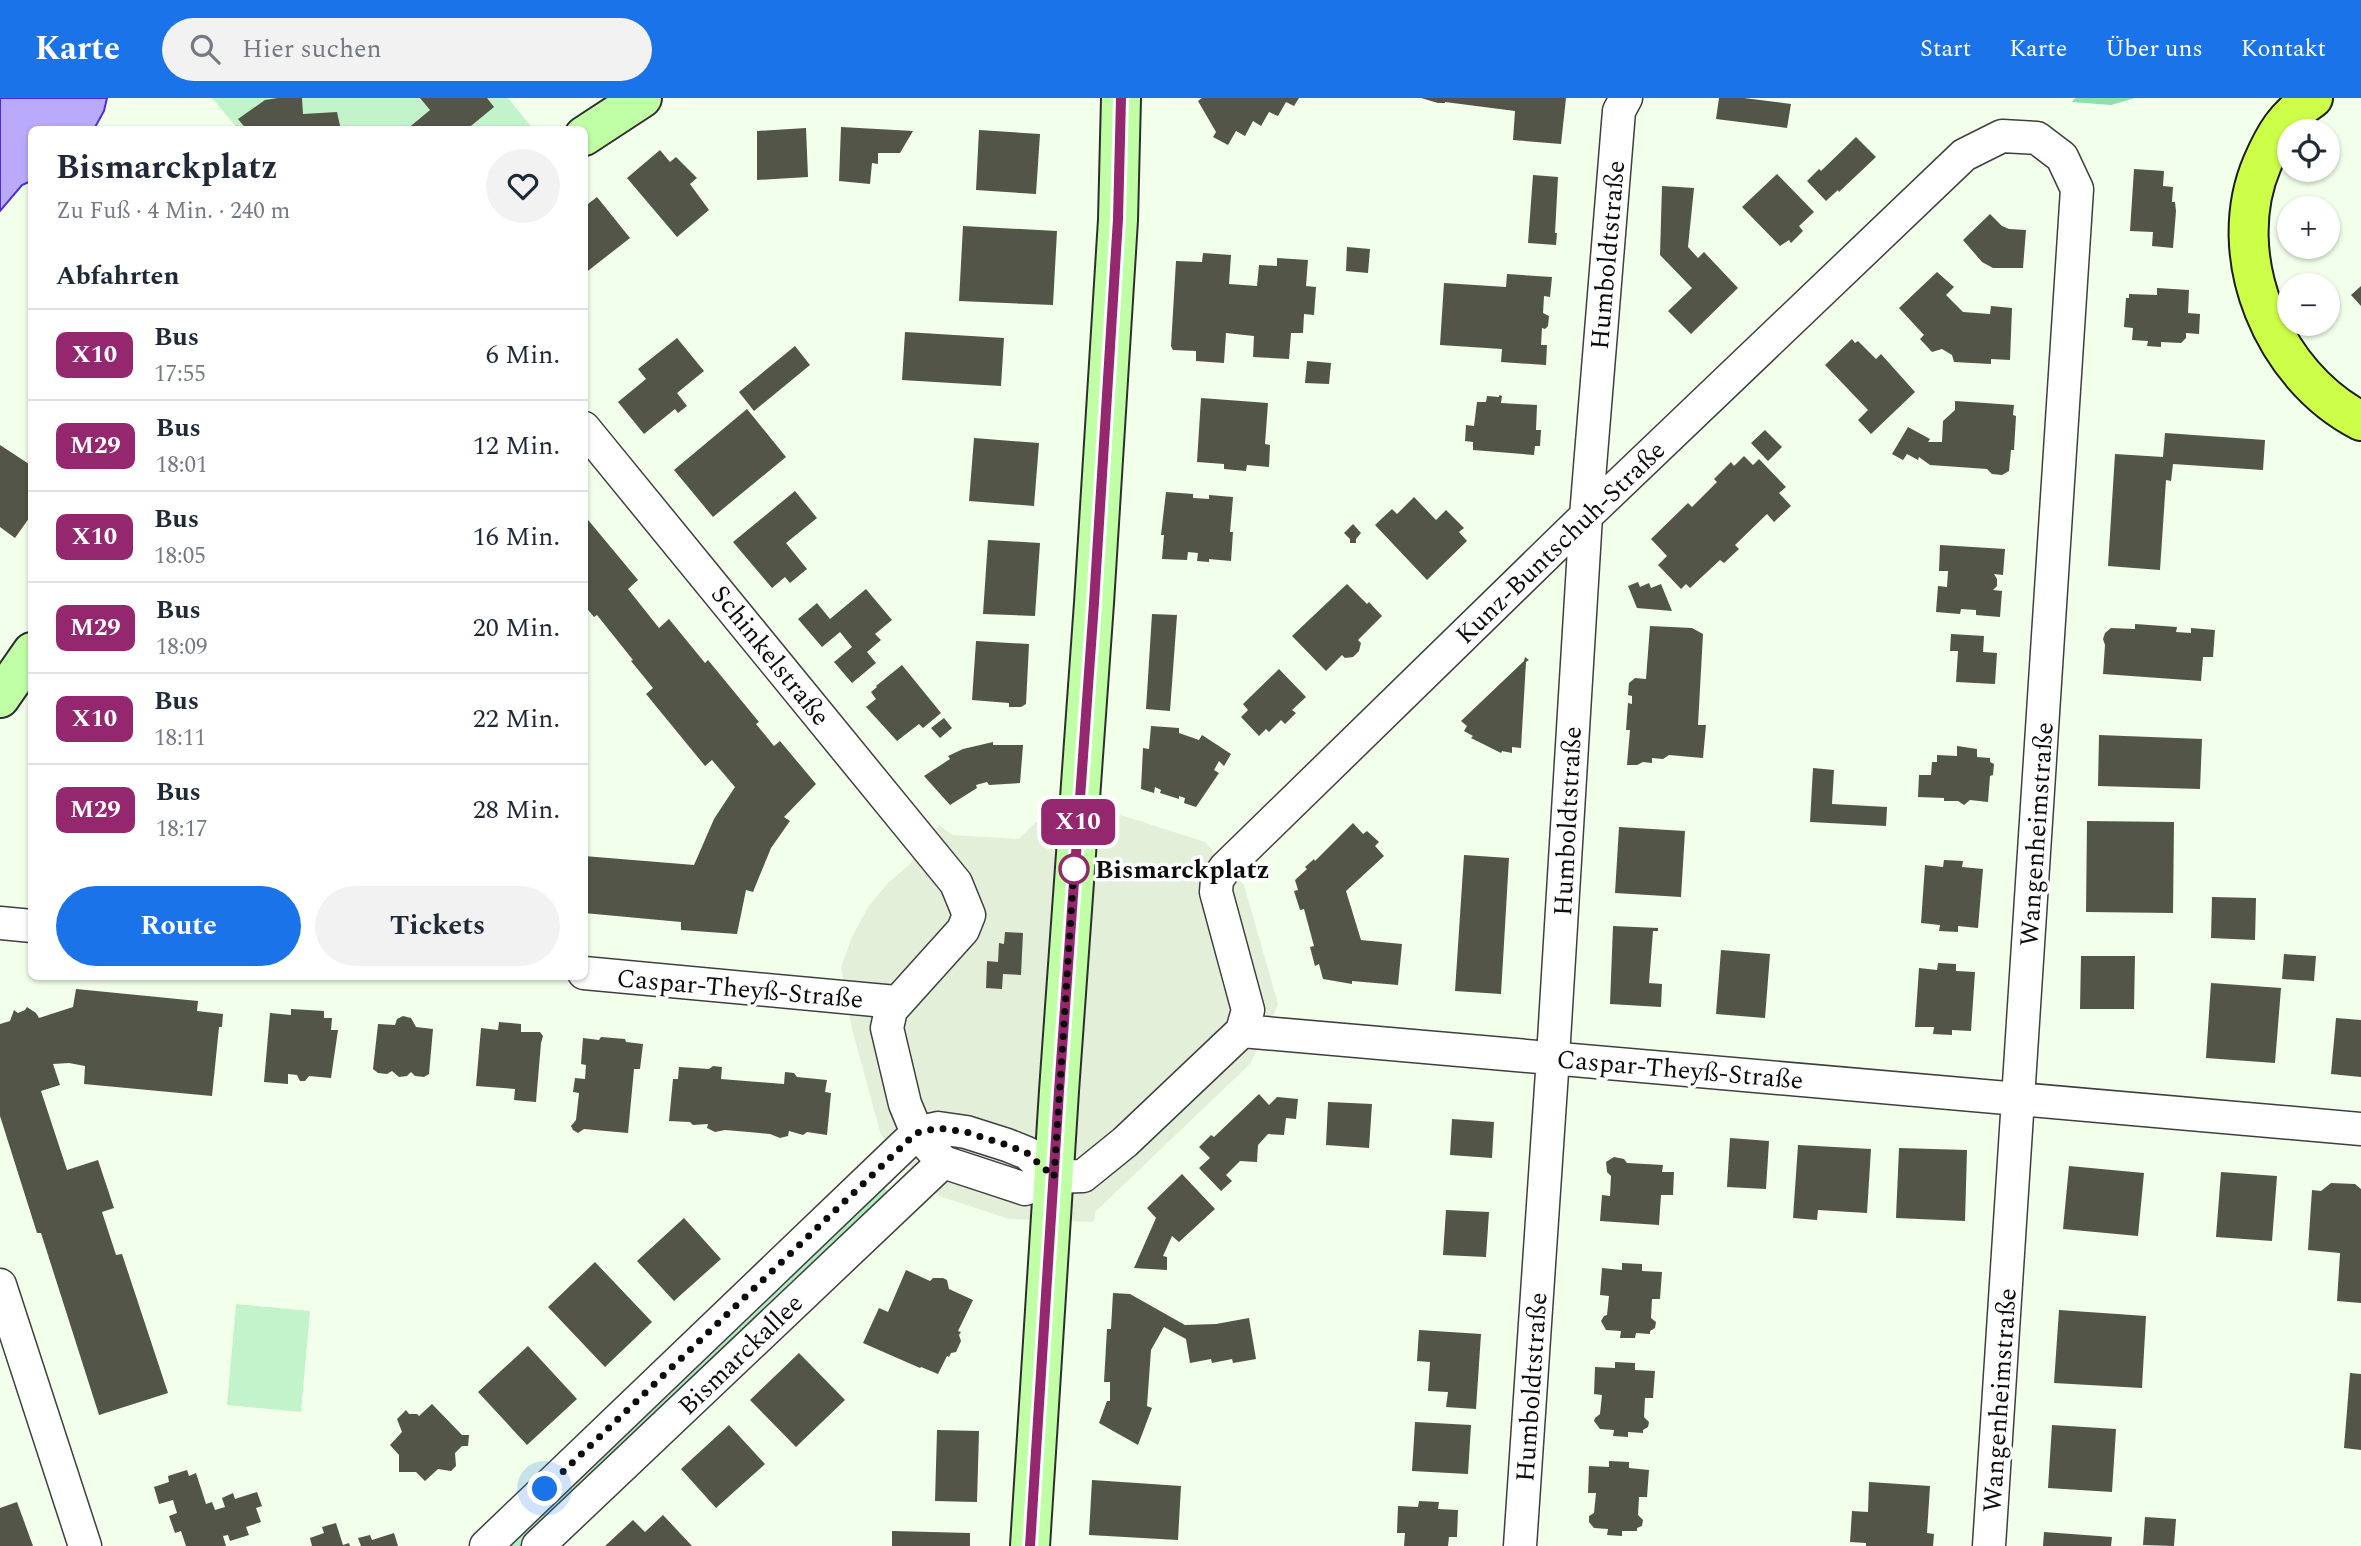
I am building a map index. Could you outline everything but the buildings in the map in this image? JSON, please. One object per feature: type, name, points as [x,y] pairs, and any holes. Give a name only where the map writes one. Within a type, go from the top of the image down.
[{"type":"highway","points":[[2313,98],[2294,111],[2278,131],[2254,183],[2247,221],[2249,254],[2262,307],[2280,344],[2315,387],[2361,421]]},
{"type":"main road","points":[[588,133],[642,98]]},
{"type":"main road","points":[[1030,1546],[1094,603],[1118,219],[1121,98]]},
{"type":"main road","points":[[0,698],[28,658]]},
{"type":"street","name":"Humboldtstraße","points":[[1520,1546],[1586,516],[1619,110],[1626,98]]},
{"type":"street","name":"Kunz-Buntschuh-Straße","points":[[1242,1031],[1248,1010],[1216,892],[1220,874],[1586,516],[1964,155],[2001,136],[2037,138]]},
{"type":"street","name":"Wangenheimstraße","points":[[1989,1546],[2077,189],[2062,157],[2037,138]]},
{"type":"street","name":"Schinkelstraße","points":[[588,433],[956,883],[969,915],[963,930],[896,1002]]},
{"type":"street","points":[[0,923],[28,926]]},
{"type":"street","name":"Caspar-Theyß-Straße","points":[[588,973],[896,1002]]},
{"type":"street","points":[[896,1002],[891,1010],[887,1028],[905,1104],[916,1133],[943,1162],[1025,1189],[1054,1177],[1083,1176],[1125,1142],[1242,1031]]},
{"type":"street","name":"Caspar-Theyß-Straße","points":[[1242,1031],[2361,1129]]},
{"type":"street","points":[[916,1133],[938,1128],[966,1132],[1007,1145],[1027,1153],[1054,1177]]},
{"type":"street","name":"Bismarckallee","points":[[486,1546],[916,1133]]},
{"type":"street","name":"Bismarckallee","points":[[538,1546],[943,1162]]},
{"type":"street","points":[[0,1285],[85,1546]]},
{"type":"green space","points":[[212,98],[508,98],[531,126],[235,126]]},
{"type":"green space","points":[[2075,98],[2135,98],[2111,105],[2072,102]]},
{"type":"green space","points":[[880,1184],[890,1194],[524,1546],[504,1546]]},
{"type":"green space","points":[[236,1304],[310,1311],[301,1412],[227,1405]]},
{"type":"shaded area","points":[[0,98],[107,98],[96,126],[28,126],[28,182],[22,185],[0,211]]},
{"type":"shaded area","name":"Bismarckplatz","points":[[1121,815],[1205,842],[1244,885],[1278,1004],[1272,1019],[1250,1064],[1095,1212],[1094,1222],[1009,1219],[939,1196],[881,1135],[852,1029],[841,967],[852,937],[868,907],[888,883],[909,865],[939,825],[952,835],[1019,839],[1036,822]]},
{"type":"bus line","name":"X10","points":[[1030,1546],[1094,603],[1118,219],[1121,98]]},
{"type":"place","name":"Bismarckplatz","points":[[1074,869]]},
{"type":"route","points":[[545,1489],[916,1133],[938,1128],[966,1132],[1007,1145],[1027,1153],[1054,1177],[1074,869]]}]
